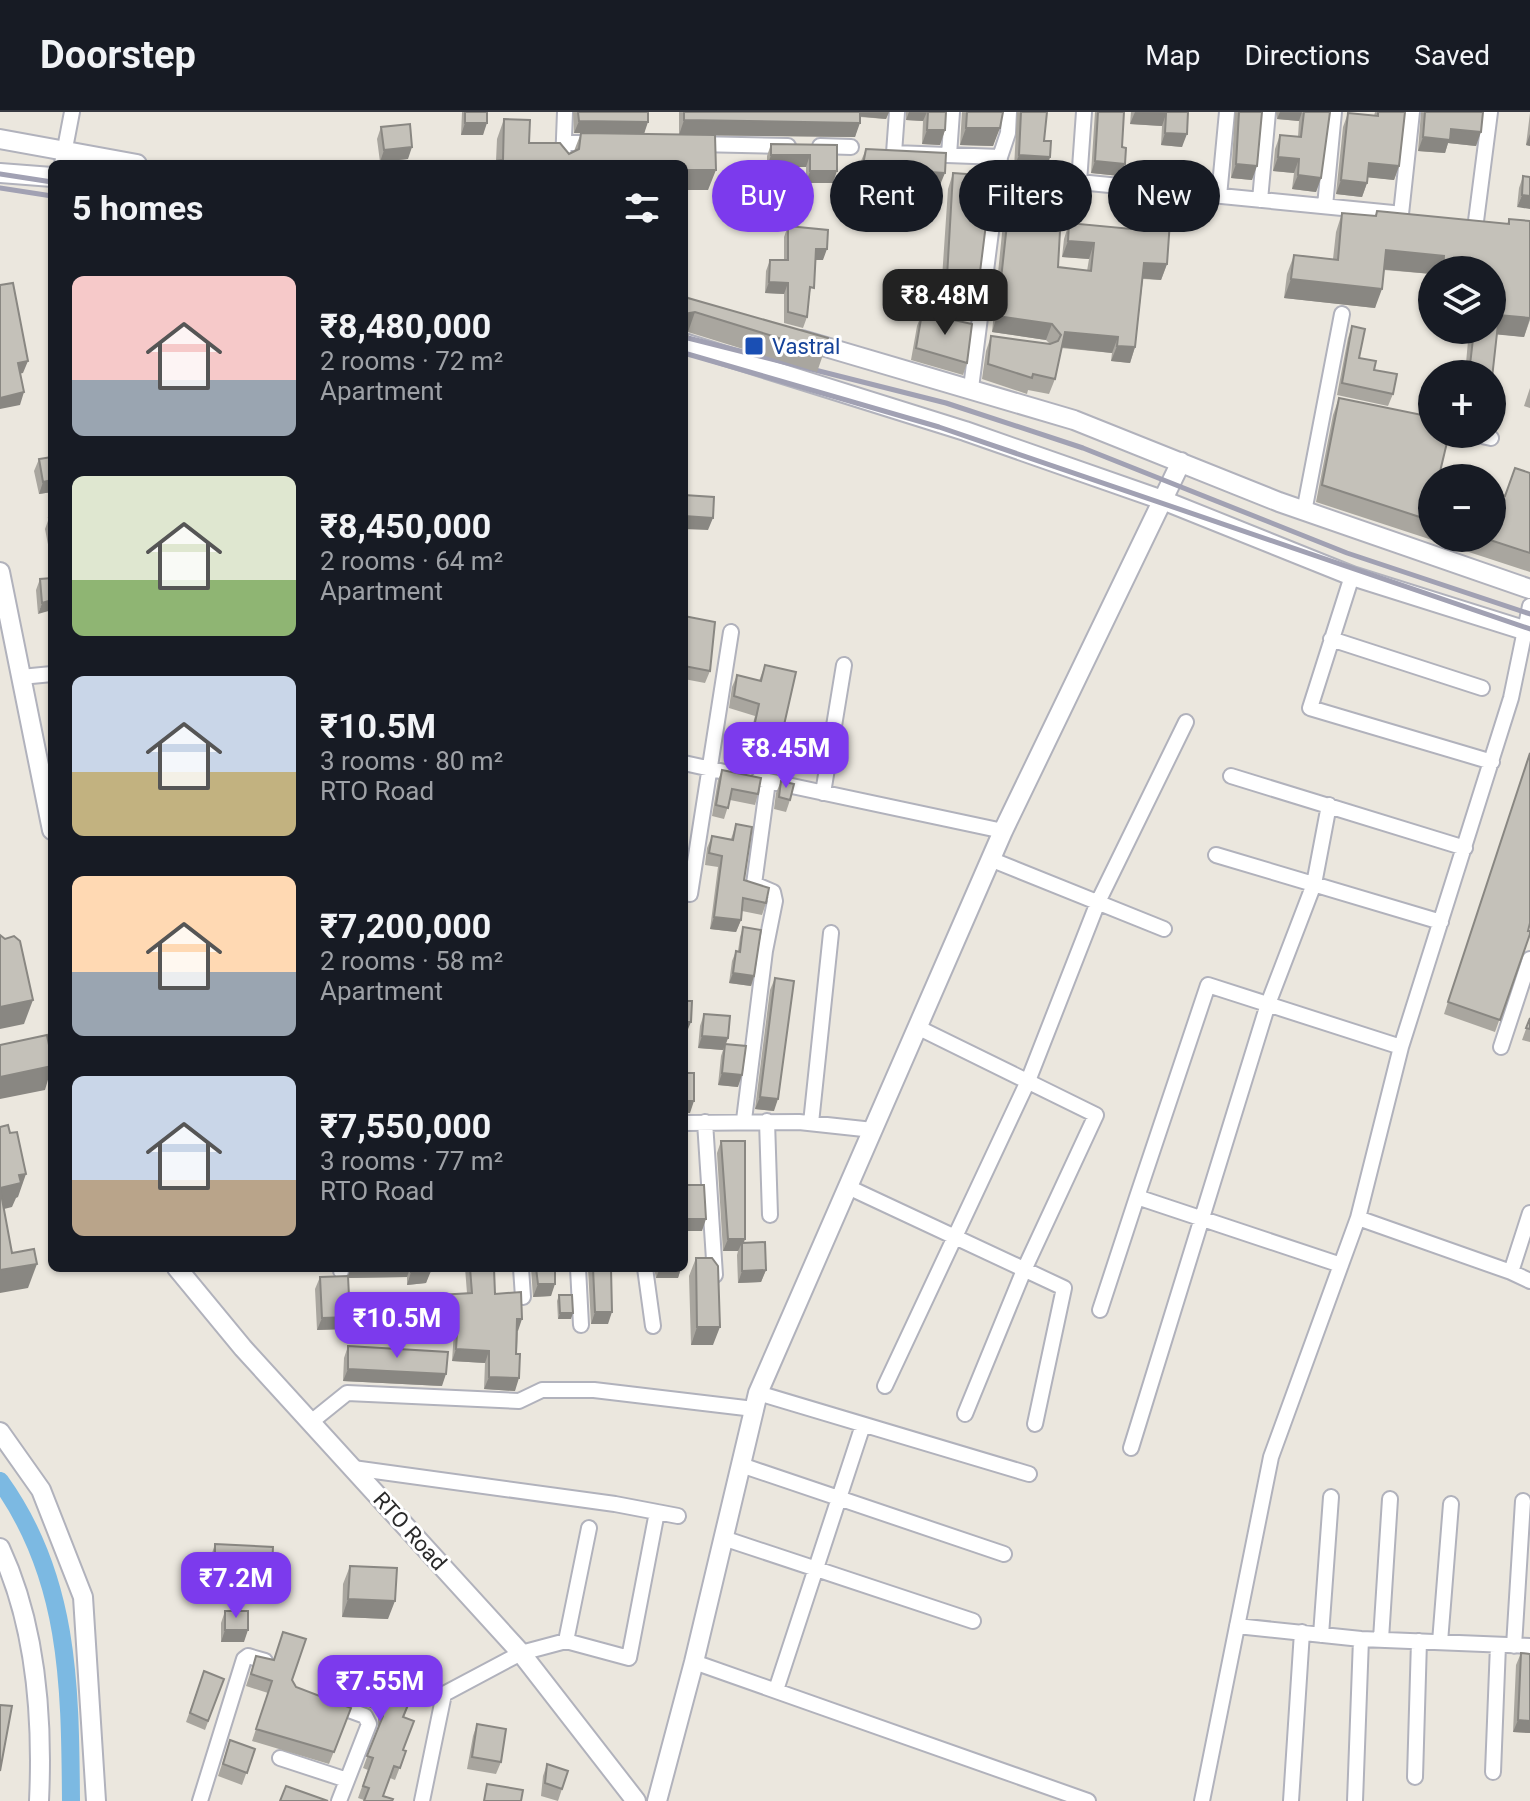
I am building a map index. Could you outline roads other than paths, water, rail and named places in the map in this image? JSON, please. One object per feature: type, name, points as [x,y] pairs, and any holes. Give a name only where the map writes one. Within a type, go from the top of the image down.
[{"type":"street","points":[[63,156],[72,112]]},
{"type":"street","points":[[563,160],[565,112]]},
{"type":"street","points":[[897,112],[894,153],[1000,157]]},
{"type":"street","points":[[949,155],[952,112]]},
{"type":"street","points":[[1000,160],[1008,133],[1009,112]]},
{"type":"street","points":[[1081,160],[1084,112]]},
{"type":"street","points":[[1220,186],[1227,112]]},
{"type":"street","points":[[1260,200],[1268,112]]},
{"type":"street","points":[[1325,206],[1334,112]]},
{"type":"street","points":[[1220,196],[1408,214],[1412,112]]},
{"type":"street","points":[[1476,221],[1490,112]]},
{"type":"street","points":[[0,139],[63,156],[100,160]]},
{"type":"street","points":[[564,143],[612,143]]},
{"type":"street","points":[[676,144],[851,147]]},
{"type":"street","points":[[0,173],[48,177]]},
{"type":"street","points":[[971,388],[984,341],[993,232]]},
{"type":"street","points":[[1304,512],[1333,404],[1342,314]]},
{"type":"street","points":[[789,337],[1074,420],[1304,512],[1530,589]]},
{"type":"street","points":[[688,344],[965,431],[1165,501],[1352,576],[1528,631]]},
{"type":"street","points":[[657,1801],[694,1662],[756,1401],[990,859],[1165,501],[1181,462]]},
{"type":"street","points":[[0,572],[48,810]]},
{"type":"street","points":[[1352,576],[1310,708],[1492,762]]},
{"type":"street","points":[[1202,1801],[1271,1457],[1358,1218],[1401,1047],[1492,762],[1528,631],[1530,606]]},
{"type":"street","points":[[690,894],[731,632]]},
{"type":"street","points":[[1331,639],[1482,688]]},
{"type":"street","points":[[823,793],[844,665]]},
{"type":"street","points":[[21,677],[48,674]]},
{"type":"street","points":[[885,1386],[1028,1081],[1098,902],[1186,722]]},
{"type":"street","points":[[688,764],[1003,831]]},
{"type":"street","points":[[1231,776],[1465,848]]},
{"type":"street","points":[[744,1120],[765,951],[775,901],[773,892],[754,884],[768,781]]},
{"type":"street","points":[[1131,1448],[1268,1004],[1314,884],[1329,805]]},
{"type":"street","points":[[1216,855],[1441,922]]},
{"type":"street","points":[[990,859],[1164,929]]},
{"type":"street","points":[[811,1123],[831,933]]},
{"type":"street","points":[[1501,1047],[1530,959]]},
{"type":"street","points":[[1100,1310],[1208,985],[1401,1047]]},
{"type":"street","points":[[917,1027],[1096,1115],[1024,1270],[965,1414]]},
{"type":"street","points":[[688,1123],[744,1120],[873,1130]]},
{"type":"street","points":[[767,1121],[770,1215]]},
{"type":"street","points":[[705,1122],[715,1275]]},
{"type":"street","points":[[848,1187],[1064,1288],[1035,1424]]},
{"type":"street","points":[[1137,1197],[1341,1265]]},
{"type":"street","points":[[1511,1272],[1527,1234],[1530,1213]]},
{"type":"street","points":[[1358,1218],[1530,1281]]},
{"type":"street","name":"RTO Road","points":[[180,1272],[243,1348],[521,1653],[636,1801]]},
{"type":"street","points":[[521,1272],[523,1297]]},
{"type":"street","points":[[578,1272],[581,1325]]},
{"type":"street","points":[[646,1272],[653,1326]]},
{"type":"street","points":[[311,1422],[347,1393],[519,1401],[542,1390],[594,1390],[756,1401],[863,1425],[1029,1474]]},
{"type":"street","points":[[776,1690],[863,1425]]},
{"type":"street","points":[[0,1432],[41,1490],[83,1597],[96,1801]]},
{"type":"street","points":[[741,1465],[1004,1554]]},
{"type":"street","points":[[353,1468],[407,1473],[678,1516]]},
{"type":"street","points":[[1321,1635],[1331,1497]]},
{"type":"street","points":[[1381,1639],[1390,1499]]},
{"type":"street","points":[[1237,1626],[1361,1639],[1522,1646],[1523,1501]]},
{"type":"street","points":[[1440,1642],[1451,1504]]},
{"type":"street","points":[[422,1801],[444,1694],[521,1653],[566,1641],[629,1658],[657,1512]]},
{"type":"street","points":[[566,1641],[589,1528]]},
{"type":"street","points":[[723,1538],[973,1621]]},
{"type":"street","points":[[0,1548],[30,1631],[41,1768],[39,1801]]},
{"type":"street","points":[[1291,1801],[1302,1632]]},
{"type":"street","points":[[1355,1801],[1361,1639]]},
{"type":"street","points":[[1415,1777],[1419,1641]]},
{"type":"street","points":[[1493,1772],[1498,1645]]},
{"type":"street","points":[[200,1801],[244,1659],[248,1656],[265,1661]]},
{"type":"street","points":[[694,1662],[776,1690],[1046,1794],[1088,1801]]},
{"type":"street","points":[[326,1702],[365,1716],[369,1724],[339,1801]]},
{"type":"street","points":[[280,1758],[347,1780]]},
{"type":"waterway","points":[[0,1481],[23,1518],[53,1595],[67,1675],[71,1801]]},
{"type":"railway","points":[[0,174],[48,181]]},
{"type":"railway","points":[[0,188],[48,195]]},
{"type":"railway","points":[[688,338],[946,403],[1083,448],[1347,553],[1530,614]]},
{"type":"railway","points":[[688,354],[939,427],[1530,629]]},
{"type":"place","name":"Vastral","points":[[754,346]]}]
